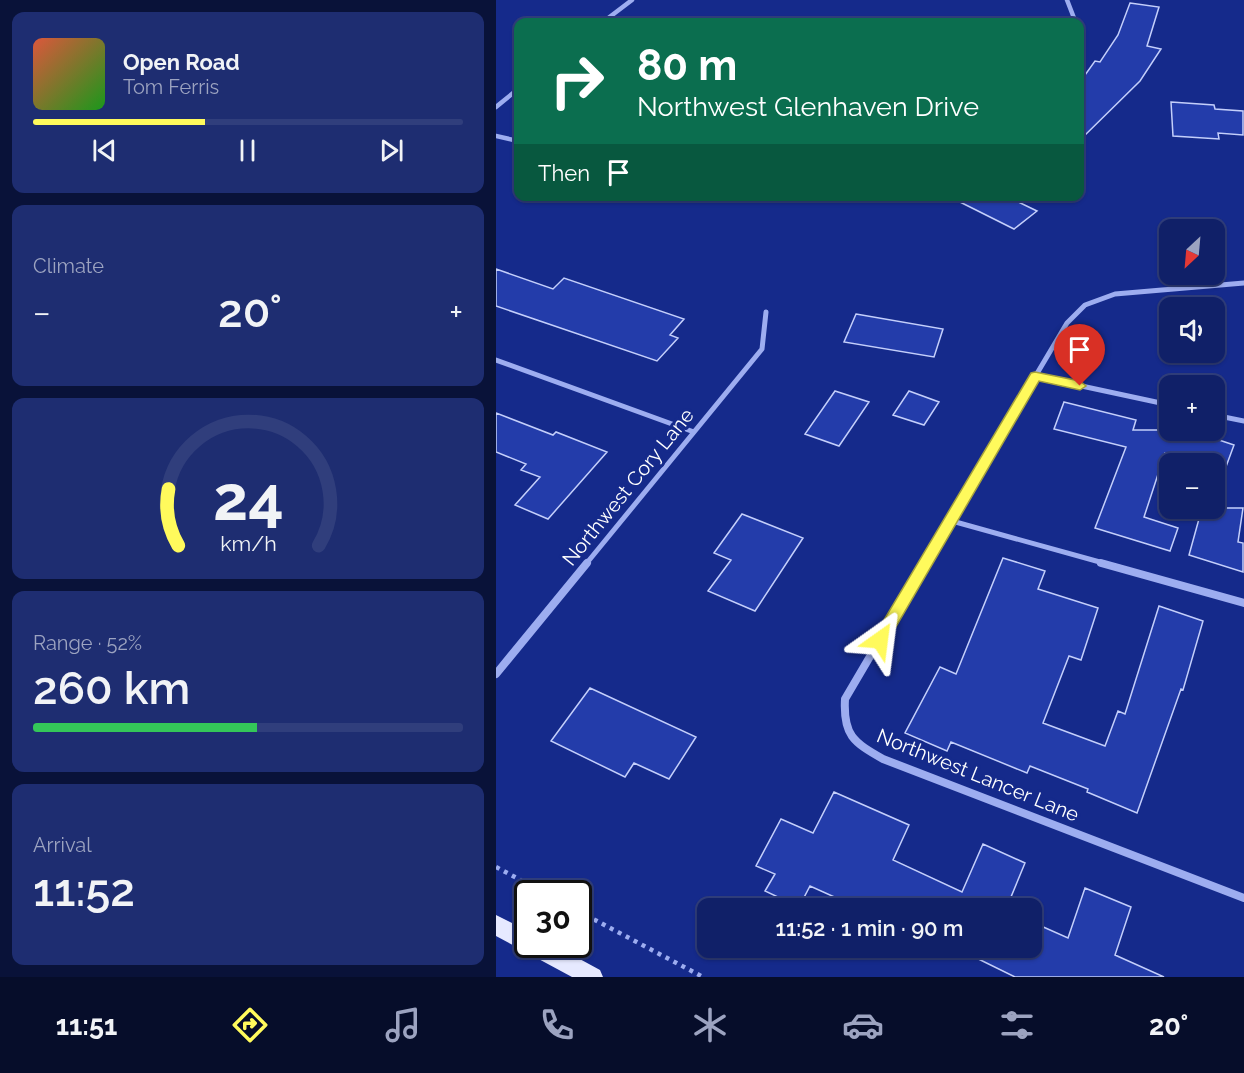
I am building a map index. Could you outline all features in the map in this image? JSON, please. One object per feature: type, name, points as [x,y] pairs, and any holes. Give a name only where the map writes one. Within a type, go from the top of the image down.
[{"type":"main road","points":[[496,925],[514,935]]},
{"type":"main road","points":[[558,958],[593,977]]},
{"type":"street","points":[[608,18],[632,0]]},
{"type":"street","points":[[1068,0],[1074,18]]},
{"type":"street","points":[[496,107],[514,92]]},
{"type":"street","points":[[496,136],[514,140]]},
{"type":"street","name":"Northwest Lancer Lane","points":[[1243,283],[1115,294],[1085,304],[1067,323],[845,699],[842,722],[853,741],[883,759],[1243,898]]},
{"type":"street","name":"Northwest Cory Lane","points":[[496,675],[762,349],[766,312]]},
{"type":"street","points":[[496,360],[694,432]]},
{"type":"street","points":[[1035,376],[1159,403]]},
{"type":"street","points":[[1225,417],[1243,421]]},
{"type":"street","points":[[952,521],[1243,603]]},
{"type":"path","points":[[496,867],[521,880]]},
{"type":"path","points":[[592,918],[703,977]]},
{"type":"building","points":[[1130,3],[1159,7],[1147,46],[1161,49],[1140,81],[1084,136],[1084,76],[1095,61],[1100,62],[1118,35]]},
{"type":"building","points":[[1171,102],[1214,105],[1215,109],[1243,111],[1243,135],[1218,133],[1219,139],[1173,136]]},
{"type":"building","points":[[958,201],[1016,201],[1037,211],[1014,229]]},
{"type":"building","points":[[496,269],[553,289],[564,278],[684,319],[670,335],[678,338],[657,361],[496,306]]},
{"type":"building","points":[[856,314],[943,329],[934,357],[844,342]]},
{"type":"building","points":[[835,391],[869,402],[839,446],[805,434]]},
{"type":"building","points":[[909,391],[939,402],[924,425],[893,415]]},
{"type":"building","points":[[1064,402],[1136,420],[1133,430],[1159,430],[1159,441],[1222,441],[1234,445],[1225,469],[1225,453],[1159,453],[1159,471],[1144,517],[1178,528],[1170,551],[1095,528],[1126,447],[1054,429]]},
{"type":"building","points":[[496,413],[553,435],[556,432],[607,452],[548,519],[515,505],[540,477],[521,470],[526,464],[496,452]]},
{"type":"building","points":[[1225,508],[1243,508],[1238,542],[1243,543],[1243,572],[1189,555],[1199,519],[1225,519]]},
{"type":"building","points":[[742,514],[803,538],[755,611],[708,591],[731,560],[714,553]]},
{"type":"building","points":[[1003,558],[1045,571],[1038,589],[1098,608],[1081,660],[1069,656],[1043,723],[1105,746],[1118,711],[1125,714],[1159,606],[1203,621],[1183,690],[1181,689],[1137,813],[1087,792],[1088,789],[1030,766],[1027,773],[951,742],[947,751],[905,733],[940,667],[956,674]]},
{"type":"building","points":[[590,688],[696,737],[669,779],[634,763],[625,777],[551,741]]},
{"type":"building","points":[[834,792],[909,825],[893,860],[962,892],[983,844],[1025,863],[1011,898],[837,898],[810,886],[804,898],[780,898],[765,891],[775,874],[756,866],[781,819],[813,833]]},
{"type":"building","points":[[1085,888],[1131,907],[1115,955],[1164,977],[1015,977],[976,958],[1042,958],[1042,926],[1068,938]]},
{"type":"route","points":[[880,640],[952,521],[1035,376],[1080,386]]}]
